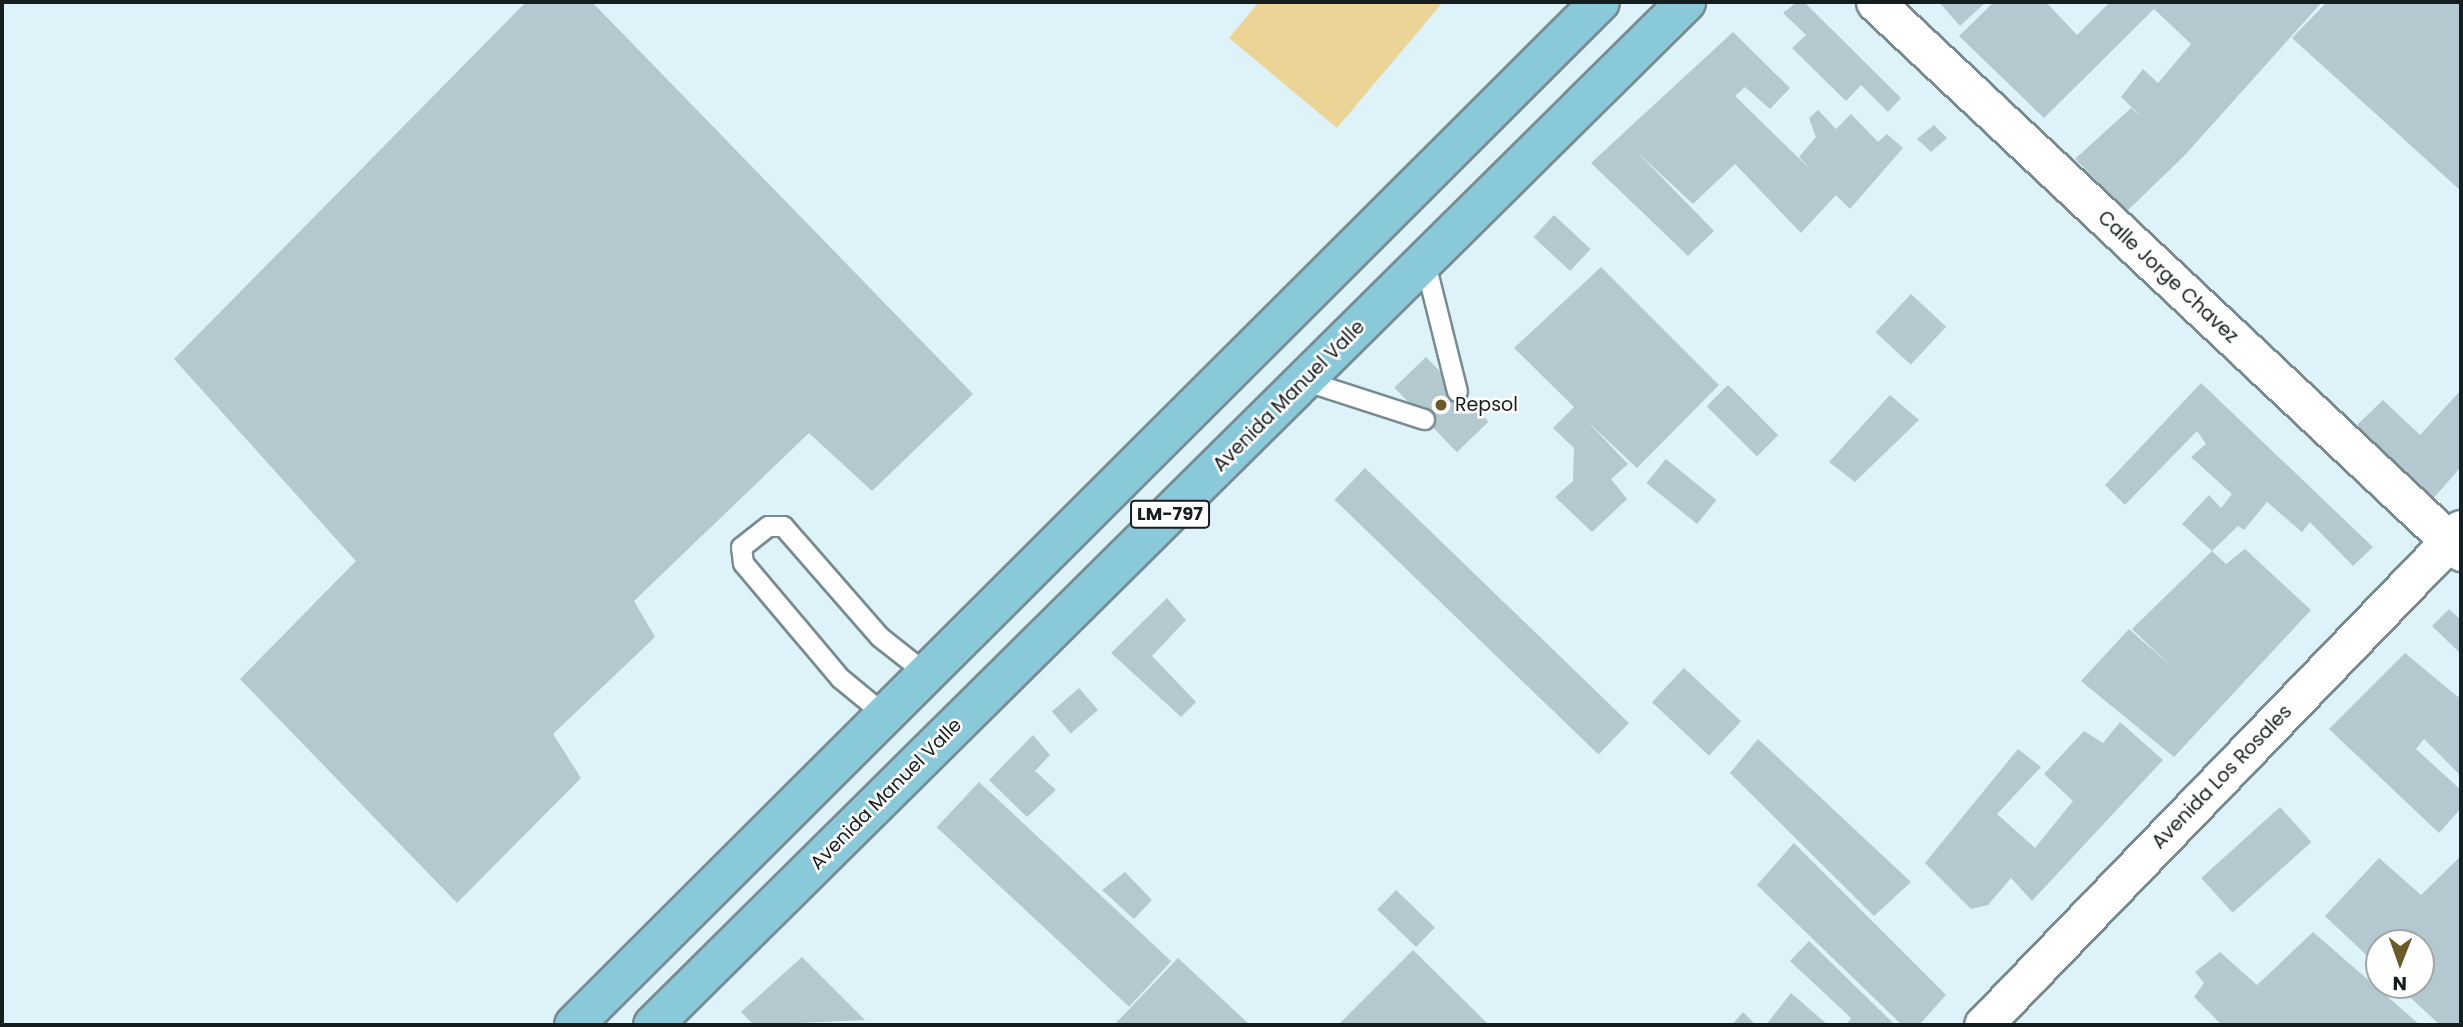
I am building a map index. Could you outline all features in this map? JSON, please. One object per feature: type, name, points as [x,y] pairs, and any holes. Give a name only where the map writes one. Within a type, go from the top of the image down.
[{"type":"main road","name":"LM-797","points":[[574,1025],[1600,2]]},
{"type":"main road","name":"Avenida Manuel Valle","points":[[653,1025],[1686,2]]},
{"type":"street","name":"Calle Jorge Chavez","points":[[1875,2],[2457,540]]},
{"type":"street","name":"Avenida Los Rosales","points":[[1983,1025],[2457,540]]},
{"type":"lane","points":[[1424,259],[1457,391]]},
{"type":"lane","points":[[1306,380],[1424,419]]},
{"type":"lane","points":[[885,715],[840,678],[743,563],[741,547],[768,526],[783,526],[880,637],[927,674]]},
{"type":"shaded area","points":[[1259,2],[1443,2],[1337,128],[1229,38]]},
{"type":"building","points":[[526,2],[592,2],[973,394],[872,491],[809,433],[634,601],[655,637],[553,734],[581,778],[457,903],[240,679],[356,561],[174,359]]},
{"type":"building","points":[[1797,2],[1804,2],[1901,98],[1888,112],[1861,85],[1846,101],[1792,48],[1806,35],[1783,13]]},
{"type":"building","points":[[1939,2],[1986,2],[1960,26]]},
{"type":"building","points":[[1994,2],[2046,2],[2077,35],[2110,2],[2322,2],[2185,155],[2127,211],[2075,159],[2131,108],[2142,117],[2121,97],[2143,69],[2158,83],[2191,44],[2154,9],[2044,118],[1959,36]]},
{"type":"building","points":[[2327,2],[2461,2],[2461,191],[2292,38]]},
{"type":"building","points":[[1733,32],[1790,88],[1770,109],[1745,87],[1735,96],[1815,174],[1799,157],[1816,137],[1809,118],[1818,110],[1836,129],[1851,114],[1878,142],[1887,134],[1903,148],[1850,209],[1836,195],[1801,233],[1735,164],[1693,204],[1637,152],[1714,231],[1688,256],[1591,163]]},
{"type":"building","points":[[1934,125],[1947,138],[1931,152],[1917,139]]},
{"type":"building","points":[[1554,215],[1591,249],[1570,271],[1534,237]]},
{"type":"building","points":[[1601,267],[1719,385],[1637,468],[1586,420],[1628,464],[1611,479],[1627,499],[1592,532],[1555,497],[1573,481],[1574,448],[1553,428],[1574,407],[1514,348]]},
{"type":"building","points":[[1911,294],[1946,327],[1911,365],[1876,332]]},
{"type":"building","name":"Repsol","points":[[1426,357],[1489,422],[1457,452],[1394,388]]},
{"type":"building","points":[[2201,383],[2373,547],[2353,566],[2310,522],[2302,532],[2267,502],[2244,530],[2238,526],[2212,551],[2182,524],[2209,495],[2221,508],[2232,494],[2191,457],[2206,444],[2197,431],[2125,505],[2105,485]]},
{"type":"building","points":[[1728,385],[1778,435],[1757,456],[1707,406]]},
{"type":"building","points":[[2461,390],[2461,467],[2430,502],[2357,425],[2383,400],[2420,435]]},
{"type":"building","points":[[1890,395],[1919,420],[1855,482],[1829,462]]},
{"type":"building","points":[[1666,459],[1717,500],[1697,524],[1646,483]]},
{"type":"building","points":[[1365,468],[1629,723],[1598,755],[1334,500]]},
{"type":"building","points":[[2245,549],[2311,610],[2174,757],[2081,681],[2129,629],[2172,667],[2132,629],[2212,551],[2226,564]]},
{"type":"building","points":[[1167,598],[1186,620],[1152,656],[1196,702],[1181,717],[1111,653]]},
{"type":"building","points":[[2449,609],[2461,620],[2461,654],[2432,626]]},
{"type":"building","points":[[2405,653],[2458,697],[2461,693],[2461,776],[2424,739],[2416,749],[2461,790],[2461,808],[2439,833],[2329,729]]},
{"type":"building","points":[[1684,668],[1741,721],[1709,756],[1652,702]]},
{"type":"building","points":[[1079,688],[1098,710],[1071,734],[1052,712]]},
{"type":"building","points":[[2120,722],[2163,760],[2032,901],[2011,878],[1988,905],[1971,909],[1925,863],[2018,749],[2041,767],[1997,814],[2035,848],[2073,801],[2044,774],[2084,731],[2103,743]]},
{"type":"building","points":[[1033,735],[1050,755],[1035,771],[1056,790],[1027,817],[989,780]]},
{"type":"building","points":[[1758,739],[1911,882],[1874,916],[1730,773]]},
{"type":"building","points":[[979,782],[1171,961],[1129,1007],[937,827]]},
{"type":"building","points":[[2280,807],[2311,842],[2233,913],[2201,878]]},
{"type":"building","points":[[1794,843],[1946,995],[1919,1025],[1902,1025],[1757,885]]},
{"type":"building","points":[[2461,856],[2461,1025],[2440,1025],[2412,999],[2435,999],[2435,929],[2365,929],[2365,954],[2325,916],[2379,858],[2421,895]]},
{"type":"building","points":[[1125,872],[1152,900],[1134,919],[1102,890]]},
{"type":"building","points":[[1396,890],[1435,928],[1416,947],[1377,909]]},
{"type":"building","points":[[2313,932],[2365,977],[2365,999],[2390,999],[2420,1025],[2222,1025],[2194,997],[2204,983],[2195,972],[2220,952],[2257,985]]},
{"type":"building","points":[[1809,941],[1895,1025],[1846,1025],[1851,1018],[1790,961]]},
{"type":"building","points":[[1413,950],[1489,1025],[1338,1025]]},
{"type":"building","points":[[802,957],[865,1020],[754,1025],[741,1012]]},
{"type":"building","points":[[1178,958],[1250,1025],[1114,1025]]},
{"type":"building","points":[[1791,993],[1828,1025],[1766,1025]]},
{"type":"building","points":[[1743,1012],[1756,1025],[1732,1025]]},
{"type":"place","name":"Repsol","points":[[1441,405]]}]
